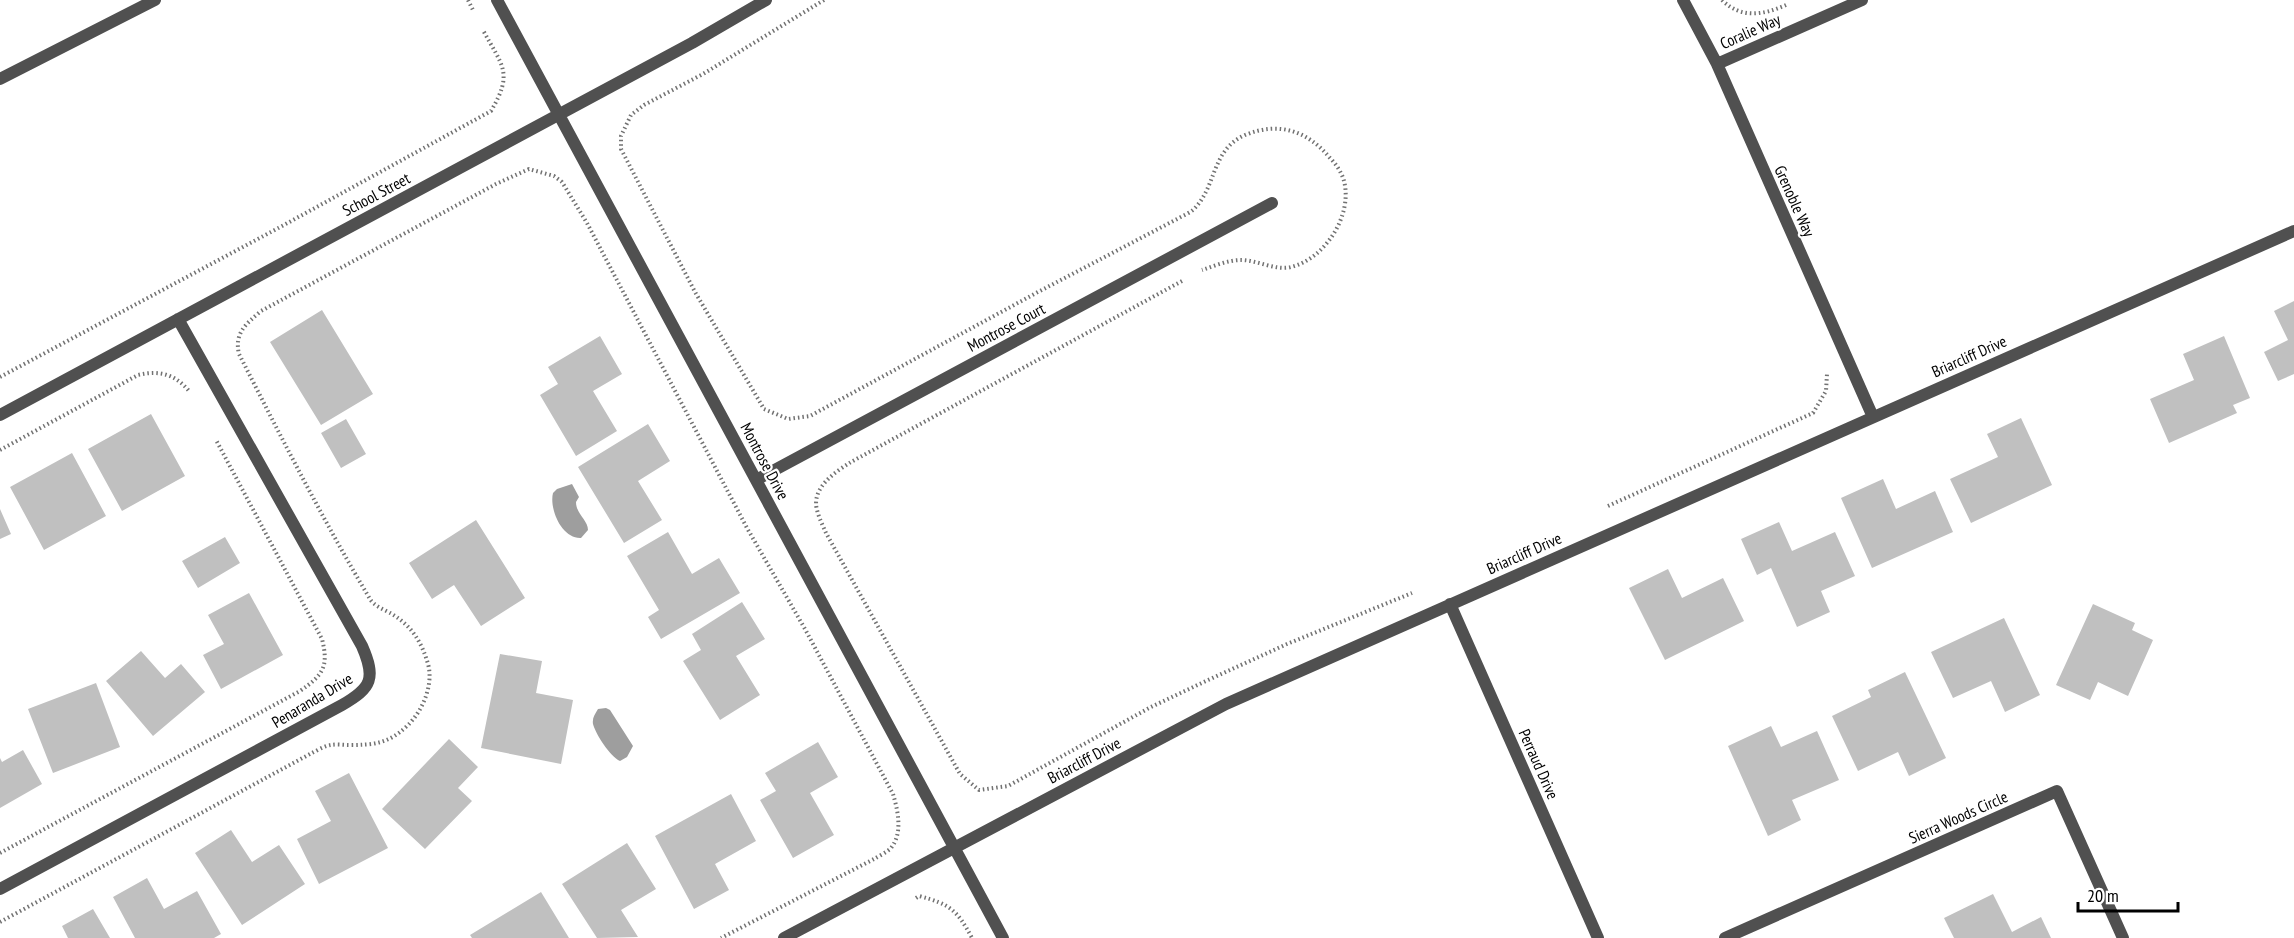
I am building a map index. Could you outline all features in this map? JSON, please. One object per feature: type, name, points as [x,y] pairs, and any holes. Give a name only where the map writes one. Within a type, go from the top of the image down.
[{"type":"street","points":[[0,79],[155,0]]},
{"type":"street","name":"Montrose Drive","points":[[497,0],[1003,938]]},
{"type":"street","name":"School Street","points":[[0,415],[766,0]]},
{"type":"street","name":"Grenoble Way","points":[[1683,0],[1717,64],[1873,417]]},
{"type":"street","name":"Coralie Way","points":[[1717,64],[1862,0]]},
{"type":"street","name":"Montrose Court","points":[[756,480],[1272,203]]},
{"type":"street","name":"Briarcliff Drive","points":[[784,938],[1226,704],[2294,231]]},
{"type":"street","name":"Penaranda Drive","points":[[0,889],[342,705],[358,695],[371,679],[369,661],[362,646],[178,319]]},
{"type":"street","name":"Perraud Drive","points":[[1450,604],[1598,938]]},
{"type":"street","name":"Sierra Woods Circle","points":[[1725,938],[2057,791],[2123,938]]},
{"type":"path","points":[[468,0],[474,11]]},
{"type":"path","points":[[824,0],[704,74],[644,105],[631,115],[621,136],[621,148],[695,292],[764,409],[788,419],[810,416],[1179,218],[1194,209],[1205,192],[1224,150],[1243,136],[1264,129],[1289,129],[1309,137],[1323,149],[1335,163],[1344,180],[1345,188],[1342,213],[1330,240],[1313,256],[1290,268],[1243,260],[1210,267],[1192,275]]},
{"type":"path","points":[[1722,0],[1738,12],[1753,15],[1789,4]]},
{"type":"path","points":[[0,376],[294,220],[491,111],[500,97],[504,68],[478,20]]},
{"type":"path","points":[[372,603],[239,354],[237,344],[243,327],[261,311],[496,184],[529,169],[545,172],[562,182],[587,224],[747,528],[806,629],[893,794],[899,812],[897,835],[890,848],[874,859],[721,938]]},
{"type":"path","points":[[1183,280],[851,462],[831,474],[819,492],[816,508],[826,533],[960,774],[979,790],[1008,786],[1151,707],[1287,644],[1417,591]]},
{"type":"path","points":[[1600,510],[1813,413],[1826,391],[1827,367]]},
{"type":"path","points":[[0,450],[138,375],[160,372],[181,381],[191,393]]},
{"type":"path","points":[[0,853],[300,692],[315,681],[326,666],[326,653],[322,639],[212,433]]},
{"type":"path","points":[[920,896],[934,900],[958,914],[972,938]]},
{"type":"shaded area","points":[[572,484],[579,497],[576,502],[578,510],[588,530],[581,538],[568,534],[558,522],[553,507],[553,493],[557,489]]},
{"type":"shaded area","points":[[598,709],[610,710],[633,746],[627,757],[620,761],[604,745],[593,724],[593,718]]},
{"type":"building","points":[[2294,301],[2294,374],[2278,381],[2264,352],[2288,340],[2274,311]]},
{"type":"building","points":[[322,310],[373,394],[321,425],[270,342]]},
{"type":"building","points":[[600,336],[622,374],[593,391],[617,431],[576,456],[540,395],[558,384],[548,367]]},
{"type":"building","points":[[2224,336],[2250,398],[2233,405],[2237,413],[2169,443],[2150,399],[2194,380],[2183,354]]},
{"type":"building","points":[[151,414],[185,476],[122,511],[88,449]]},
{"type":"building","points":[[2021,418],[2052,485],[1971,523],[1950,479],[1998,457],[1987,434]]},
{"type":"building","points":[[346,419],[366,454],[341,468],[321,433]]},
{"type":"building","points":[[648,424],[670,461],[638,481],[662,520],[624,543],[578,467]]},
{"type":"building","points":[[72,453],[106,516],[44,550],[10,487]]},
{"type":"building","points":[[1883,479],[1896,509],[1935,491],[1953,532],[1872,568],[1841,498]]},
{"type":"building","points":[[0,509],[11,534],[0,539]]},
{"type":"building","points":[[476,520],[525,598],[481,626],[454,585],[432,599],[409,563]]},
{"type":"building","points":[[1779,522],[1792,551],[1835,532],[1855,576],[1821,591],[1830,612],[1797,627],[1771,568],[1757,575],[1741,539]]},
{"type":"building","points":[[668,532],[692,574],[719,558],[740,593],[661,639],[648,617],[659,610],[627,556]]},
{"type":"building","points":[[225,537],[240,563],[198,588],[182,561]]},
{"type":"building","points":[[1668,569],[1682,598],[1723,578],[1744,621],[1665,660],[1629,588]]},
{"type":"building","points":[[249,593],[283,655],[221,689],[203,655],[224,644],[208,615]]},
{"type":"building","points":[[742,602],[765,639],[736,656],[760,695],[720,720],[683,661],[701,650],[692,634]]},
{"type":"building","points":[[2093,604],[2135,623],[2132,630],[2153,640],[2128,696],[2098,682],[2090,700],[2056,685]]},
{"type":"building","points":[[2004,618],[2040,695],[2005,712],[1991,681],[1953,698],[1931,652]]},
{"type":"building","points":[[141,651],[165,678],[181,664],[205,692],[153,736],[106,681]]},
{"type":"building","points":[[500,654],[542,661],[536,693],[573,700],[561,764],[481,748]]},
{"type":"building","points":[[1905,672],[1946,758],[1909,776],[1898,752],[1858,771],[1832,716],[1871,697],[1868,690]]},
{"type":"building","points":[[96,683],[120,747],[53,773],[28,709]]},
{"type":"building","points":[[1771,726],[1781,747],[1817,731],[1839,780],[1792,800],[1801,820],[1768,836],[1728,746]]},
{"type":"building","points":[[449,739],[478,767],[458,788],[472,801],[425,849],[382,809]]},
{"type":"building","points":[[818,742],[838,777],[810,793],[834,835],[793,858],[760,800],[776,791],[765,773]]},
{"type":"building","points":[[23,750],[42,784],[0,808],[0,758],[2,762]]},
{"type":"building","points":[[349,773],[388,848],[319,884],[297,839],[331,821],[315,791]]},
{"type":"building","points":[[731,794],[756,841],[715,864],[729,890],[694,909],[655,836]]},
{"type":"building","points":[[231,830],[252,862],[279,845],[305,884],[242,925],[195,853]]},
{"type":"building","points":[[627,843],[656,889],[621,910],[638,937],[597,938],[562,884]]},
{"type":"building","points":[[147,878],[164,909],[197,891],[221,934],[214,938],[135,938],[113,897]]},
{"type":"building","points":[[541,892],[569,938],[472,938],[470,935]]},
{"type":"building","points":[[1993,894],[2012,932],[2041,917],[2051,938],[1954,938],[1944,918]]},
{"type":"building","points":[[93,909],[110,938],[68,938],[62,926]]}]
